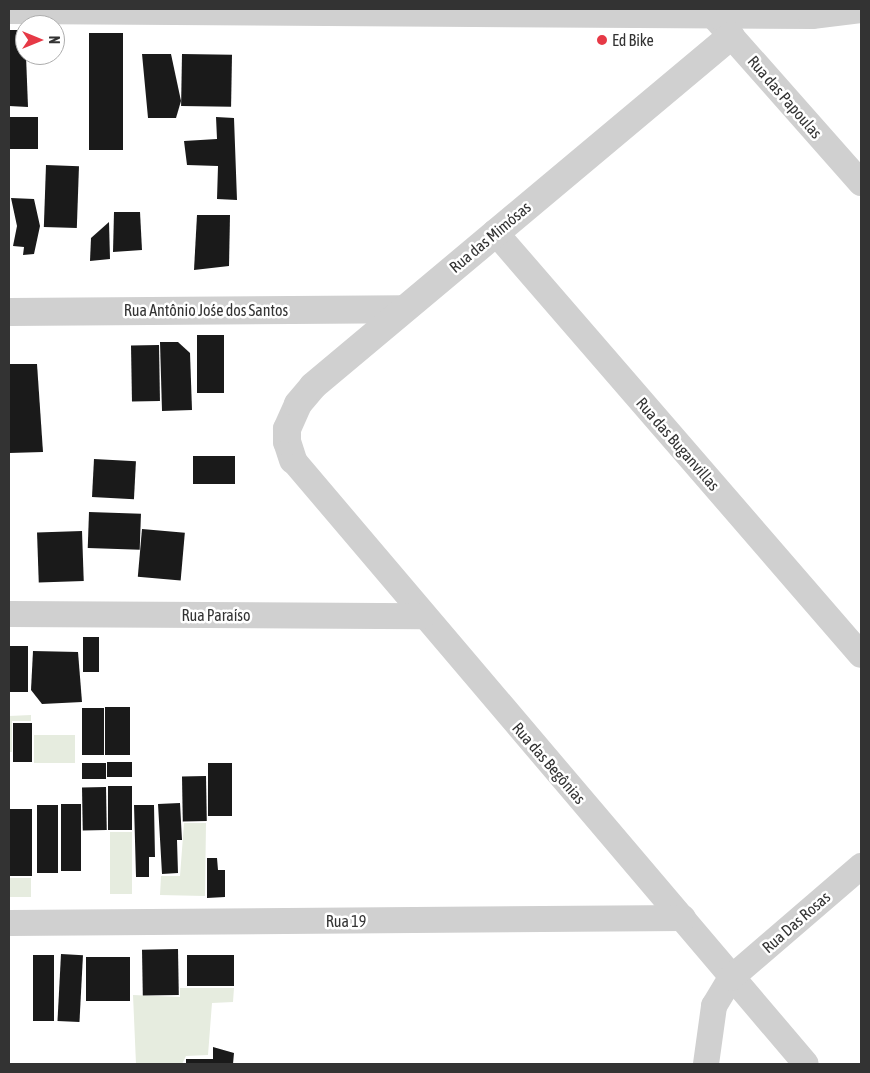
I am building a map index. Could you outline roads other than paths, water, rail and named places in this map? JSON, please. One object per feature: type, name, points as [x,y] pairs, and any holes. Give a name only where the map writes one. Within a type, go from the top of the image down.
[{"type":"street","points":[[9,10],[711,11],[812,15],[861,9]]},
{"type":"street","name":"Rua das Papoulas","points":[[711,11],[861,184]]},
{"type":"street","name":"Rua das Mimósas","points":[[293,460],[287,442],[288,429],[298,404],[313,386],[731,36]]},
{"type":"street","name":"Rua das Buganvillas","points":[[495,232],[861,655]]},
{"type":"street","name":"Rua Antônio Jośe dos Santos","points":[[9,312],[403,309]]},
{"type":"street","name":"Rua das Begônias","points":[[293,460],[422,616],[683,918],[731,978],[806,1064]]},
{"type":"street","name":"Rua Paraíso","points":[[9,614],[422,616]]},
{"type":"street","name":"Rua Das Rosas","points":[[706,1064],[714,1006],[731,978],[861,866]]},
{"type":"street","name":"Rua 19","points":[[9,923],[683,918]]},
{"type":"place","name":"Ed Bike","points":[[602,40]]}]
